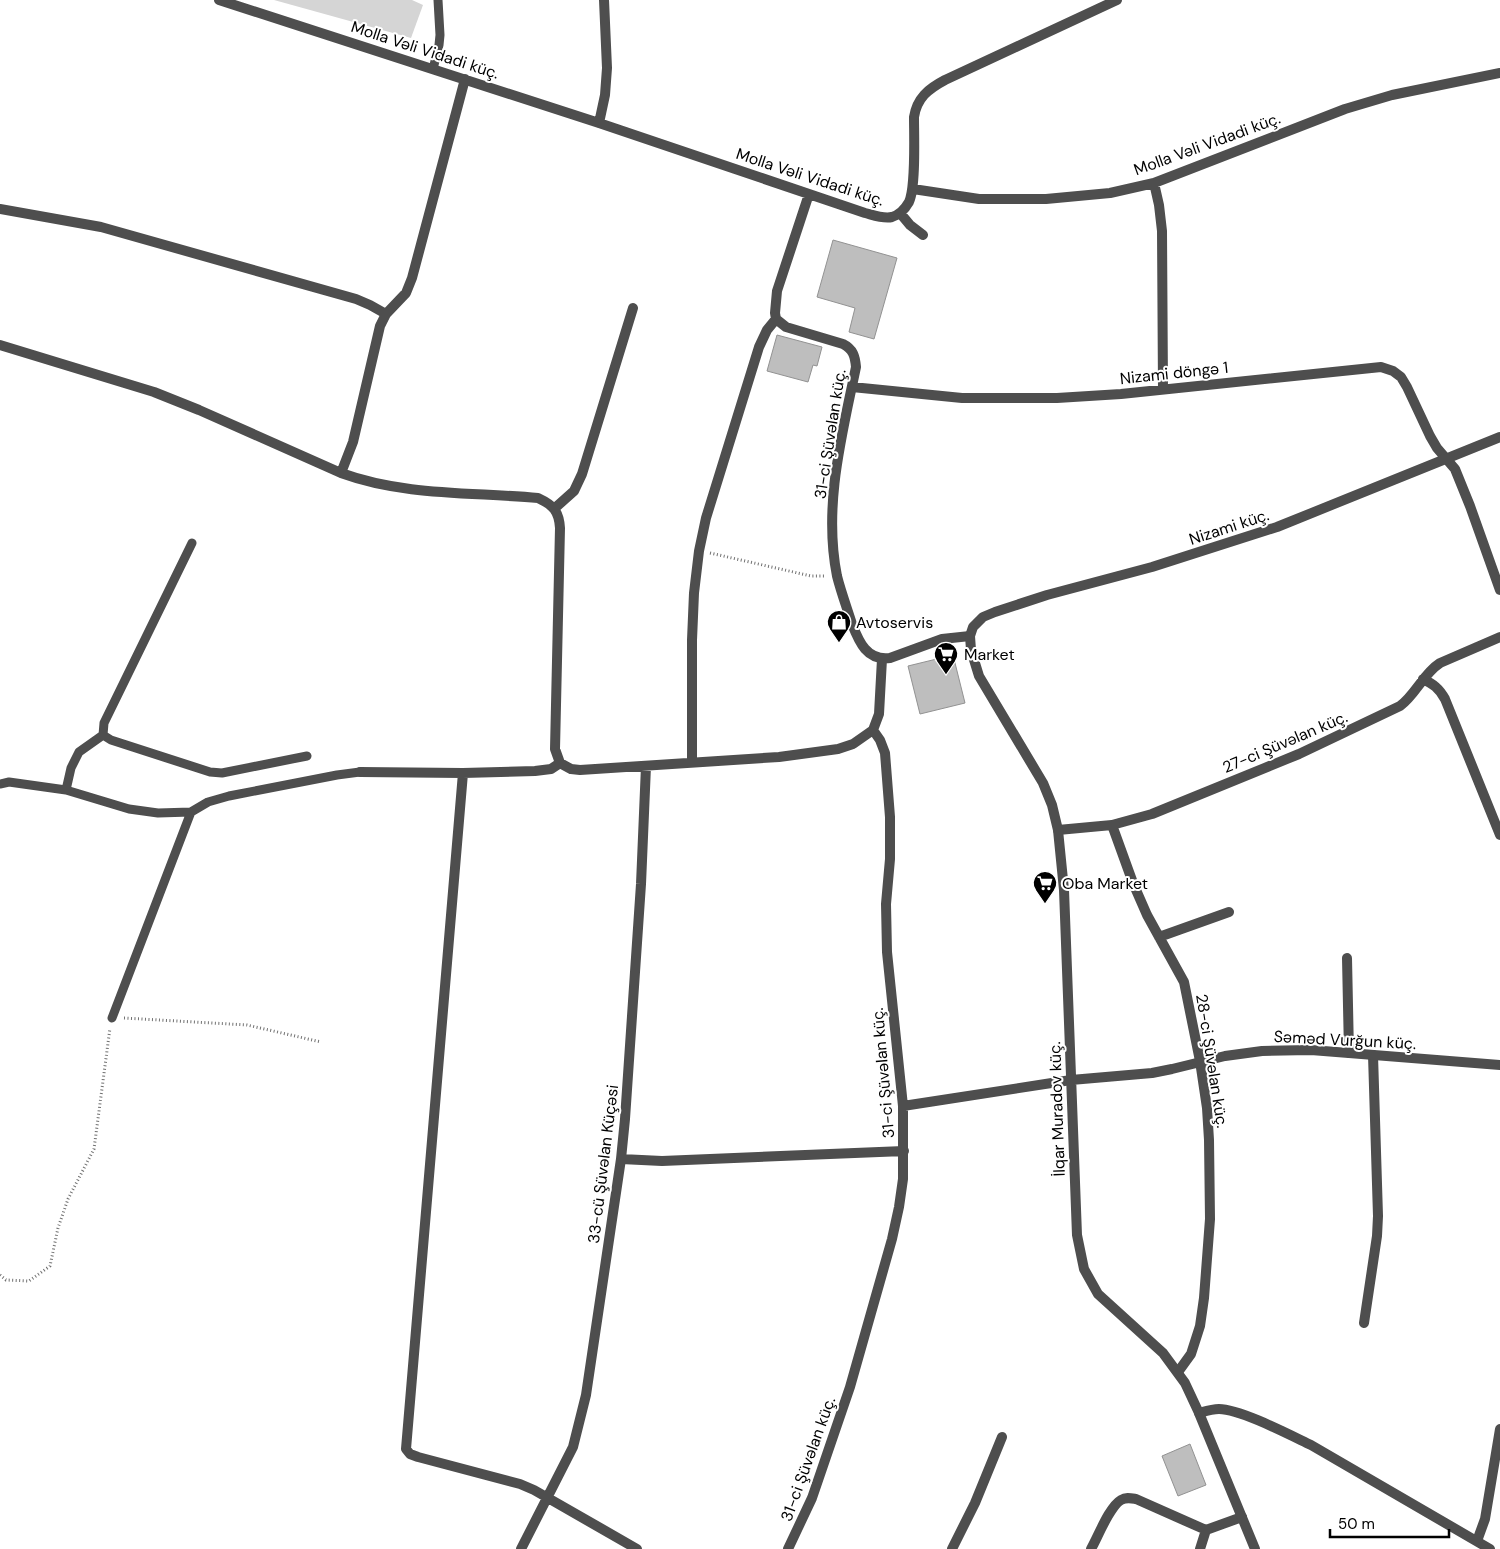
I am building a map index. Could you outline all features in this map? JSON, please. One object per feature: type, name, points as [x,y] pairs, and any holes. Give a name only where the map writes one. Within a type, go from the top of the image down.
[{"type":"street","name":"Molla Vəli Vidadi küç.","points":[[219,0],[599,123],[877,216],[893,217],[900,213],[910,201],[912,189],[968,198],[1046,199],[1110,193],[1154,183],[1345,109],[1392,95],[1500,73]]},
{"type":"street","points":[[599,123],[605,95],[607,68],[604,0]]},
{"type":"street","points":[[912,189],[914,117],[916,108],[925,93],[945,80],[1117,0]]},
{"type":"street","points":[[341,473],[352,442],[380,326],[386,314],[406,293],[412,278],[464,79]]},
{"type":"street","points":[[1154,183],[1162,231],[1163,389]]},
{"type":"street","points":[[692,763],[692,640],[694,592],[699,551],[706,518],[758,346],[776,319],[774,307],[777,291],[809,194]]},
{"type":"street","points":[[0,209],[108,229],[356,299],[386,314]]},
{"type":"street","points":[[900,213],[910,225],[923,234]]},
{"type":"street","points":[[556,508],[574,491],[582,474],[633,308]]},
{"type":"street","name":"31-ci Şüvəlan küç.","points":[[776,319],[786,327],[850,347],[855,359],[852,387],[838,458],[834,498],[833,526],[837,575],[860,644],[866,652],[882,659]]},
{"type":"street","points":[[0,345],[169,397],[341,473],[361,480],[400,488],[445,493],[538,498],[548,502],[556,508],[559,518],[560,541],[556,755],[560,763],[571,769],[580,770],[779,757],[838,749],[853,744],[873,730],[879,714],[882,659],[900,655],[942,639],[970,636]]},
{"type":"street","name":"Nizami döngə 1","points":[[852,387],[962,398],[1090,396],[1381,367],[1393,371],[1401,377],[1430,436],[1447,460]]},
{"type":"street","name":"Nizami küç.","points":[[970,636],[973,627],[978,621],[995,612],[1047,595],[1152,567],[1277,527],[1500,437]]},
{"type":"street","points":[[1447,460],[1455,469],[1461,482],[1500,590]]},
{"type":"street","name":"İlqar Muradov küç.","points":[[970,636],[970,650],[979,676],[1044,783],[1058,830],[1064,890],[1078,1235],[1084,1269],[1098,1294],[1149,1339],[1178,1372],[1199,1413],[1255,1549]]},
{"type":"street","name":"27-ci Şüvəlan küç.","points":[[1058,830],[1112,825],[1169,807],[1323,744],[1400,706],[1423,678],[1440,663],[1500,637]]},
{"type":"street","points":[[1423,678],[1441,690],[1445,698],[1500,835]]},
{"type":"street","name":"31-ci Şüvəlan küç.","points":[[788,1549],[812,1498],[860,1357],[892,1239],[902,1189],[904,1106],[886,952],[890,817],[885,753],[880,740],[873,730]]},
{"type":"street","points":[[360,772],[463,773],[535,771],[551,769],[560,763]]},
{"type":"street","name":"33-cü Şüvəlan Küçəsi","points":[[521,1549],[570,1454],[579,1428],[586,1394],[621,1159],[632,1044],[646,766]]},
{"type":"street","points":[[463,773],[406,1448],[410,1454],[418,1457],[520,1484],[548,1497],[637,1549]]},
{"type":"street","name":"28-ci Şüvəlan küç.","points":[[1112,825],[1132,883],[1184,982],[1200,1061],[1209,1140],[1210,1211],[1208,1256],[1200,1326],[1191,1354],[1178,1372]]},
{"type":"street","points":[[1159,937],[1229,912]]},
{"type":"street","points":[[1347,958],[1349,1053]]},
{"type":"street","name":"Səməd Vurğun küç.","points":[[904,1106],[1071,1080],[1152,1073],[1200,1061],[1262,1051],[1311,1050],[1500,1065]]},
{"type":"street","points":[[1364,1323],[1377,1236],[1378,1216],[1373,1055]]},
{"type":"street","points":[[621,1159],[662,1161],[904,1150]]},
{"type":"street","points":[[1199,1413],[1212,1410],[1228,1411],[1292,1436],[1311,1445],[1490,1549]]},
{"type":"street","points":[[1477,1542],[1485,1519],[1500,1429]]},
{"type":"street","points":[[952,1549],[975,1503],[1002,1437]]},
{"type":"street","points":[[1091,1549],[1114,1507],[1119,1501],[1127,1497],[1136,1499],[1206,1530],[1242,1517]]},
{"type":"street","points":[[1200,1549],[1206,1530]]},
{"type":"lane","points":[[433,69],[440,35],[438,0]]},
{"type":"lane","points":[[66,790],[71,768],[79,752],[102,735],[104,723],[192,543]]},
{"type":"lane","points":[[102,735],[111,740],[210,772],[222,773],[307,756]]},
{"type":"lane","points":[[0,784],[9,782],[66,790],[129,809],[158,813],[190,812],[208,802],[229,796],[360,772]]},
{"type":"lane","points":[[112,1018],[190,812]]},
{"type":"path","points":[[699,551],[811,576],[837,575]]},
{"type":"path","points":[[0,1275],[6,1280],[29,1282],[50,1266],[58,1228],[68,1199],[94,1149],[112,1018],[247,1025],[321,1042]]},
{"type":"shaded area","points":[[274,0],[412,0],[423,5],[411,38]]},
{"type":"building","points":[[833,240],[897,258],[874,339],[849,332],[855,308],[817,297]]},
{"type":"building","points":[[777,335],[822,347],[817,366],[813,365],[808,382],[767,371]]},
{"type":"building","points":[[953,655],[965,703],[920,714],[908,666]]},
{"type":"building","points":[[1190,1444],[1206,1485],[1178,1496],[1162,1456]]},
{"type":"place","name":"Avtoservis","points":[[839,643]]},
{"type":"place","name":"Market","points":[[946,675]]},
{"type":"place","name":"Oba Market","points":[[1045,904]]}]
